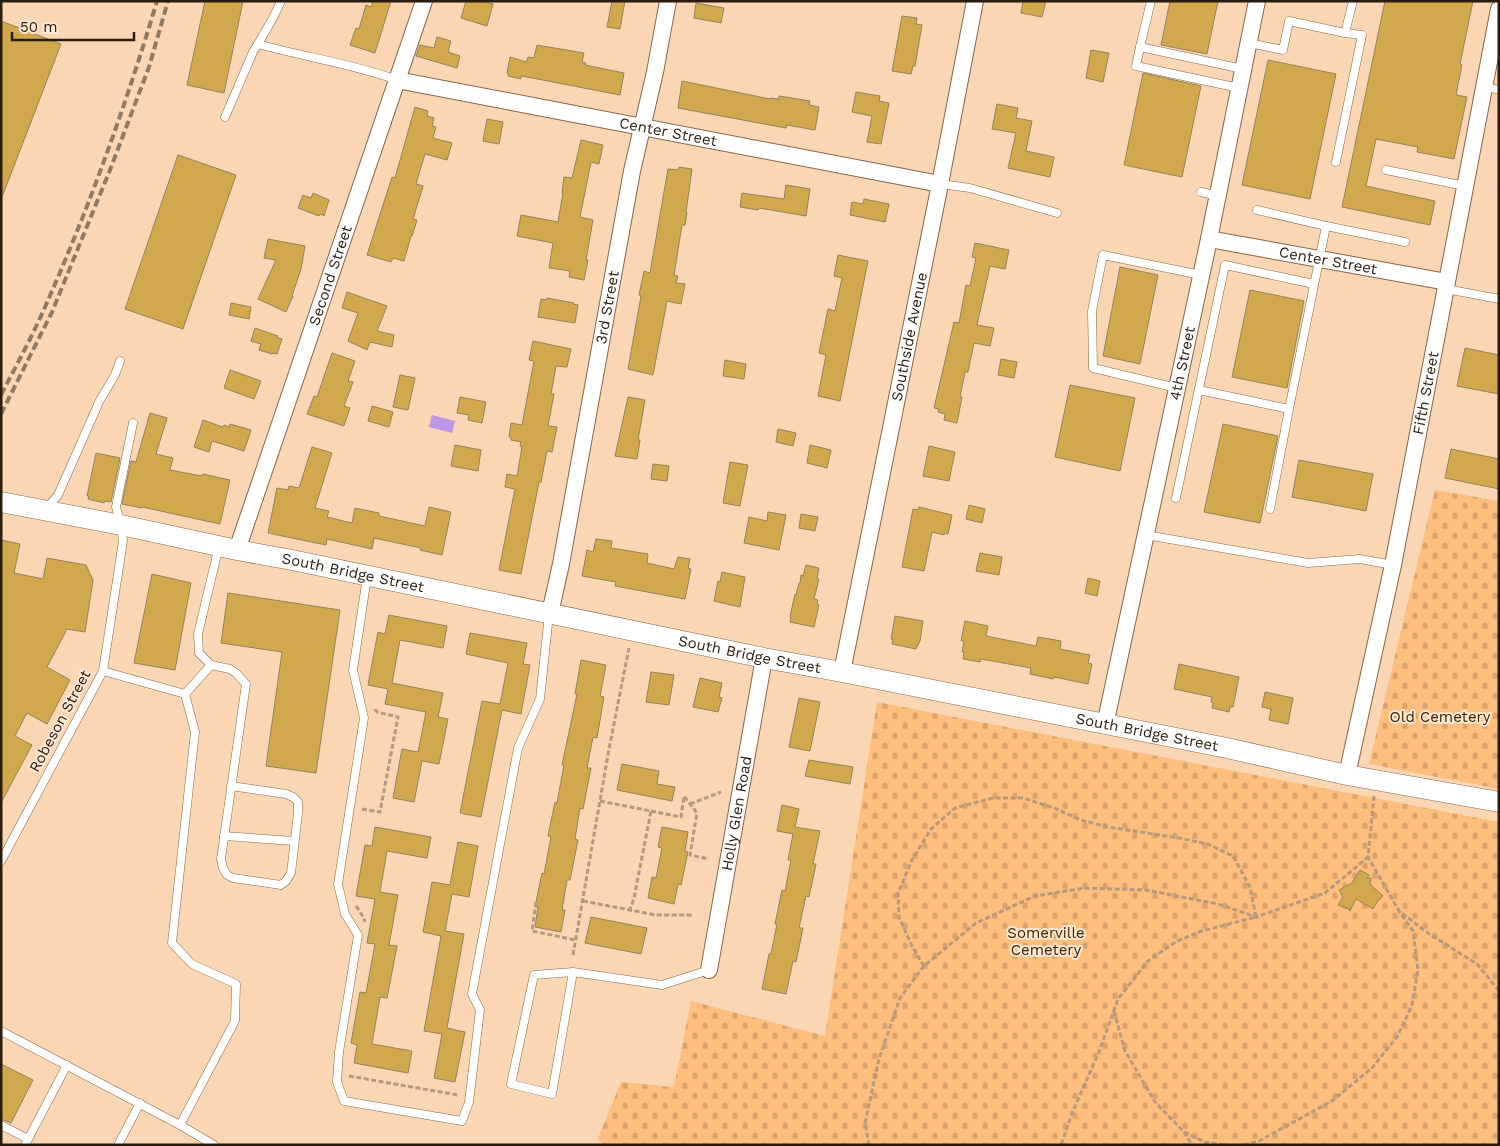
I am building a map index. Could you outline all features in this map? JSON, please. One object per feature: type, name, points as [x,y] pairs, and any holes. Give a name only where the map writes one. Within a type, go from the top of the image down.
[{"type":"street","name":"Second Street","points":[[228,548],[424,1]]},
{"type":"street","name":"3rd Street","points":[[550,613],[561,564],[632,171],[655,72],[668,1]]},
{"type":"street","name":"Southside Avenue","points":[[842,672],[975,1]]},
{"type":"street","name":"4th Street","points":[[1105,725],[1202,275],[1257,1]]},
{"type":"street","name":"Fifth Street","points":[[1347,775],[1393,565],[1466,186],[1492,88],[1499,10]]},
{"type":"street","name":"Center Street","points":[[397,80],[940,184]]},
{"type":"street","name":"Center Street","points":[[1209,239],[1319,258],[1447,285]]},
{"type":"street","name":"South Bridge Street","points":[[1,502],[367,575],[764,658],[1236,750],[1347,775],[1499,802]]},
{"type":"street","name":"Holly Glen Road","points":[[709,970],[764,658]]},
{"type":"lane","points":[[225,117],[253,52],[274,18],[281,1]]},
{"type":"lane","points":[[1151,1],[1136,66],[1240,88]]},
{"type":"lane","points":[[1345,33],[1352,1]]},
{"type":"lane","points":[[1248,43],[1283,50],[1289,21],[1362,35],[1336,162]]},
{"type":"lane","points":[[258,44],[381,74],[397,80]]},
{"type":"lane","points":[[1140,47],[1243,69]]},
{"type":"lane","points":[[1386,170],[1466,186]]},
{"type":"lane","points":[[940,184],[970,188],[1057,213]]},
{"type":"lane","points":[[1201,192],[1218,196]]},
{"type":"lane","points":[[1257,210],[1405,242]]},
{"type":"lane","points":[[1270,509],[1326,226]]},
{"type":"lane","points":[[1177,388],[1093,368],[1092,311],[1104,255],[1202,275]]},
{"type":"lane","points":[[1176,498],[1225,265],[1314,284]]},
{"type":"lane","points":[[1447,285],[1499,299]]},
{"type":"lane","points":[[44,510],[58,495],[100,400],[120,362]]},
{"type":"lane","points":[[1199,390],[1289,409]]},
{"type":"lane","name":"Robeson Street","points":[[1,861],[103,671],[124,540],[116,507],[134,423]]},
{"type":"lane","points":[[1146,535],[1308,563],[1360,559],[1393,565]]},
{"type":"lane","points":[[228,548],[198,634],[199,653],[211,665],[230,669],[246,684],[231,786],[221,859],[227,875],[233,878],[281,885],[291,873],[298,802],[286,794],[231,786]]},
{"type":"lane","points":[[367,575],[353,670],[364,718],[338,884],[345,914],[358,935],[339,1052],[337,1082],[344,1101],[462,1121],[469,1102],[480,1010],[472,994],[518,748],[540,699],[550,613]]},
{"type":"lane","points":[[185,694],[211,665]]},
{"type":"lane","points":[[103,671],[185,694]]},
{"type":"lane","points":[[180,1125],[235,1021],[236,984],[192,964],[172,943],[195,732],[185,694]]},
{"type":"lane","points":[[224,836],[294,841]]},
{"type":"lane","points":[[574,972],[552,1094],[511,1084],[534,975],[574,972],[662,984],[709,970]]},
{"type":"lane","points":[[1,1031],[140,1103],[214,1145]]},
{"type":"lane","points":[[1,1125],[27,1142],[67,1065]]},
{"type":"lane","points":[[118,1145],[140,1103]]},
{"type":"path","points":[[573,955],[630,642]]},
{"type":"path","points":[[361,816],[362,808],[380,812],[398,717],[377,712],[373,706]]},
{"type":"path","points":[[690,804],[721,792]]},
{"type":"path","points":[[1244,1145],[1259,1141],[1332,1101],[1372,1068],[1397,1037],[1412,1005],[1418,970],[1413,931],[1399,911],[1368,857],[1375,793]]},
{"type":"path","points":[[600,801],[681,817],[684,796],[697,813],[690,855],[709,859]]},
{"type":"path","points":[[924,966],[912,946],[899,917],[898,893],[912,860],[931,829],[955,808],[994,798],[1023,798],[1054,808],[1080,820],[1108,828],[1208,844],[1233,856],[1250,887],[1256,917]]},
{"type":"path","points":[[630,909],[634,898],[650,811]]},
{"type":"path","points":[[1061,1145],[1072,1112],[1118,999],[1148,961],[1177,941],[1202,931],[1256,917],[1325,893],[1368,857]]},
{"type":"path","points":[[868,1145],[865,1123],[879,1058],[900,998],[924,966],[976,923],[1035,896],[1085,888],[1146,890],[1218,904],[1256,917]]},
{"type":"path","points":[[353,899],[364,918],[366,929]]},
{"type":"path","points":[[583,901],[656,915],[692,915]]},
{"type":"path","points":[[536,902],[532,931],[576,940]]},
{"type":"path","points":[[1399,911],[1428,933],[1477,964],[1499,991]]},
{"type":"path","points":[[1113,1011],[1125,1051],[1155,1102],[1184,1132],[1192,1145]]},
{"type":"path","points":[[344,1074],[346,1076],[457,1096],[461,1094]]},
{"type":"path","points":[[1184,1132],[1205,1142],[1226,1145]]},
{"type":"green space","name":"Old Cemetery","points":[[1435,490],[1499,501],[1499,789],[1369,764]]},
{"type":"green space","name":"Somerville Cemetery","points":[[877,702],[1499,822],[1499,1145],[602,1145],[598,1138],[621,1082],[674,1087],[691,1001],[825,1036]]},
{"type":"shaded area","points":[[432,415],[455,421],[452,433],[429,427]]},
{"type":"building","points":[[205,1],[243,1],[224,93],[187,85]]},
{"type":"building","points":[[373,1],[391,1],[375,53],[350,45],[356,28],[359,29],[366,5],[371,7]]},
{"type":"building","points":[[466,1],[483,1],[493,4],[487,26],[461,18]]},
{"type":"building","points":[[612,1],[625,1],[620,29],[607,27]]},
{"type":"building","points":[[1023,1],[1046,1],[1042,17],[1021,13]]},
{"type":"building","points":[[1170,1],[1218,1],[1207,54],[1161,45]]},
{"type":"building","points":[[1385,1],[1473,1],[1460,64],[1462,65],[1456,95],[1467,97],[1454,159],[1417,152],[1418,147],[1376,139],[1366,186],[1435,201],[1430,225],[1342,207]]},
{"type":"building","points":[[696,3],[724,8],[721,23],[694,18]]},
{"type":"building","points":[[902,16],[917,18],[916,24],[922,25],[915,66],[913,66],[911,74],[892,71]]},
{"type":"building","points":[[1,21],[61,44],[2,197],[1,197]]},
{"type":"building","points":[[437,37],[451,41],[448,52],[460,56],[457,68],[416,56],[420,45],[434,48]]},
{"type":"building","points":[[537,45],[584,53],[582,62],[586,63],[585,65],[624,73],[620,95],[521,76],[521,79],[508,76],[510,57],[526,62],[528,57],[534,58]]},
{"type":"building","points":[[1091,50],[1109,53],[1103,82],[1086,78]]},
{"type":"building","points":[[1268,60],[1336,74],[1310,199],[1242,185]]},
{"type":"building","points":[[1143,73],[1201,86],[1182,177],[1124,165]]},
{"type":"building","points":[[682,81],[770,99],[779,99],[779,96],[810,101],[809,105],[819,107],[815,130],[787,125],[786,128],[678,108]]},
{"type":"building","points":[[856,92],[880,96],[879,101],[889,103],[881,144],[867,142],[872,116],[852,112]]},
{"type":"building","points":[[997,104],[1018,108],[1016,118],[1032,121],[1026,151],[1054,157],[1050,177],[1008,168],[1016,133],[992,129]]},
{"type":"building","points":[[415,107],[428,111],[427,116],[434,118],[432,126],[436,127],[433,138],[452,143],[447,160],[425,154],[416,184],[423,186],[413,219],[417,220],[412,236],[404,261],[393,258],[391,262],[367,255],[392,177],[395,178]]},
{"type":"building","points":[[487,119],[503,122],[499,144],[483,141]]},
{"type":"building","points":[[581,140],[603,145],[599,164],[591,162],[580,217],[593,220],[584,280],[569,277],[570,271],[549,268],[553,243],[517,236],[521,215],[558,222],[564,177],[572,178]]},
{"type":"building","points":[[178,155],[236,175],[183,329],[125,309]]},
{"type":"building","points":[[679,167],[692,169],[685,225],[682,225],[674,275],[678,276],[676,283],[685,284],[681,304],[667,301],[653,375],[628,369],[641,296],[639,295],[644,271],[650,273],[668,169],[678,170]]},
{"type":"building","points":[[786,185],[810,189],[806,216],[759,208],[758,210],[740,207],[742,193],[784,199]]},
{"type":"building","points":[[313,193],[329,200],[324,216],[298,208],[303,195],[311,198]]},
{"type":"building","points":[[864,199],[889,204],[885,222],[850,215],[852,202],[863,204]]},
{"type":"building","points":[[268,239],[305,246],[301,269],[286,312],[258,299],[276,260],[264,258]]},
{"type":"building","points":[[975,243],[1009,250],[1005,269],[990,266],[977,325],[994,328],[990,346],[974,343],[968,372],[965,372],[957,423],[944,420],[945,414],[938,412],[939,409],[934,408],[954,322],[959,323],[966,285],[970,286],[976,258],[972,257]]},
{"type":"building","points":[[838,255],[868,261],[840,401],[818,396],[826,355],[819,353],[828,309],[835,311],[842,278],[834,276]]},
{"type":"building","points":[[1120,267],[1158,275],[1140,364],[1103,356]]},
{"type":"building","points":[[1250,290],[1304,301],[1287,388],[1232,377]]},
{"type":"building","points":[[347,292],[387,306],[377,331],[394,335],[392,347],[370,342],[367,350],[348,341],[358,313],[342,308]]},
{"type":"building","points":[[547,298],[578,305],[575,323],[538,317],[541,299],[547,300]]},
{"type":"building","points":[[231,303],[251,307],[249,319],[229,315]]},
{"type":"building","points":[[255,328],[282,339],[277,354],[259,350],[261,344],[251,341]]},
{"type":"building","points":[[533,341],[571,349],[567,367],[556,366],[551,394],[554,394],[548,426],[557,427],[552,452],[547,451],[541,482],[539,482],[521,574],[499,570],[515,489],[505,487],[507,474],[517,476],[522,447],[520,446],[521,442],[511,440],[511,437],[509,437],[511,423],[522,425],[534,361],[529,360]]},
{"type":"building","points":[[1465,348],[1499,355],[1499,394],[1457,386]]},
{"type":"building","points":[[332,353],[355,361],[348,381],[353,382],[344,406],[350,408],[344,426],[307,414],[314,396],[317,397]]},
{"type":"building","points":[[1001,359],[1017,362],[1014,378],[998,375]]},
{"type":"building","points":[[725,360],[746,364],[744,379],[723,376]]},
{"type":"building","points":[[230,370],[261,381],[254,399],[224,388]]},
{"type":"building","points":[[400,375],[415,378],[408,410],[393,407]]},
{"type":"building","points":[[1070,385],[1135,398],[1120,471],[1055,457]]},
{"type":"building","points":[[460,397],[486,402],[482,423],[468,420],[469,415],[457,413]]},
{"type":"building","points":[[628,397],[645,400],[638,440],[640,440],[637,459],[615,456]]},
{"type":"building","points":[[372,406],[393,412],[389,427],[368,421]]},
{"type":"building","points":[[150,413],[167,418],[156,454],[173,458],[170,470],[230,480],[220,524],[122,504],[131,461],[136,462]]},
{"type":"building","points":[[203,420],[223,427],[224,425],[229,427],[230,424],[251,430],[244,451],[212,441],[209,452],[194,447]]},
{"type":"building","points":[[1223,424],[1278,436],[1260,523],[1204,512]]},
{"type":"building","points":[[778,429],[796,433],[793,446],[776,442]]},
{"type":"building","points":[[455,445],[481,450],[478,471],[451,466]]},
{"type":"building","points":[[810,445],[831,450],[827,468],[807,463]]},
{"type":"building","points":[[929,446],[955,452],[949,481],[923,476]]},
{"type":"building","points":[[312,447],[332,453],[315,508],[329,511],[327,517],[352,523],[355,508],[379,513],[379,516],[425,526],[429,507],[451,512],[442,555],[420,550],[421,548],[374,538],[372,549],[327,539],[326,545],[268,533],[277,488],[288,490],[289,486],[299,488]]},
{"type":"building","points":[[1451,449],[1499,459],[1499,489],[1445,478]]},
{"type":"building","points":[[96,453],[120,458],[111,502],[105,501],[104,503],[88,499],[89,496],[87,496]]},
{"type":"building","points":[[1299,460],[1373,474],[1366,511],[1292,497]]},
{"type":"building","points":[[730,462],[748,465],[740,506],[723,503]]},
{"type":"building","points":[[653,464],[669,466],[667,481],[651,479]]},
{"type":"building","points":[[969,505],[985,509],[982,523],[966,519]]},
{"type":"building","points":[[919,507],[952,515],[948,534],[932,532],[924,571],[902,567],[913,509],[918,510]]},
{"type":"building","points":[[768,512],[786,515],[779,550],[744,543],[749,517],[767,521]]},
{"type":"building","points":[[801,514],[818,517],[815,531],[799,528]]},
{"type":"building","points":[[596,539],[612,541],[611,548],[648,554],[647,563],[674,569],[678,557],[690,559],[688,568],[691,569],[685,599],[615,586],[616,582],[582,576],[587,550],[593,552]]},
{"type":"building","points":[[1,540],[20,544],[14,573],[43,579],[47,558],[86,565],[93,580],[85,632],[67,629],[47,667],[70,680],[47,724],[27,713],[15,736],[32,745],[1,803]]},
{"type":"building","points":[[980,553],[1002,557],[999,575],[976,571]]},
{"type":"building","points":[[806,565],[819,568],[817,579],[819,579],[814,599],[818,600],[817,604],[819,605],[814,627],[790,622],[795,594]]},
{"type":"building","points":[[722,572],[745,577],[740,607],[714,601]]},
{"type":"building","points":[[152,574],[191,583],[175,670],[134,663]]},
{"type":"building","points":[[1088,578],[1100,581],[1097,596],[1085,593]]},
{"type":"building","points":[[228,593],[340,610],[316,773],[266,766],[282,652],[221,643]]},
{"type":"building","points":[[389,615],[447,626],[443,648],[400,640],[392,683],[443,693],[438,717],[448,719],[439,764],[422,761],[414,802],[393,798],[402,749],[418,752],[426,712],[385,704],[388,689],[368,685],[378,632],[385,634]]},
{"type":"building","points":[[895,616],[923,621],[920,641],[916,649],[892,644],[893,639],[891,639]]},
{"type":"building","points":[[965,621],[988,626],[986,636],[1036,646],[1038,637],[1061,641],[1060,649],[1090,655],[1088,663],[1092,664],[1088,684],[1030,674],[1031,668],[981,659],[980,662],[963,659],[964,641],[961,641]]},
{"type":"building","points":[[470,633],[527,643],[523,664],[530,665],[521,714],[502,710],[481,817],[460,813],[482,701],[500,704],[508,663],[466,654]]},
{"type":"building","points":[[581,660],[606,665],[600,696],[604,697],[597,738],[593,737],[587,768],[591,768],[583,809],[580,808],[575,839],[578,840],[570,880],[567,880],[562,910],[565,910],[561,932],[535,927],[538,907],[535,907],[551,837],[548,836],[555,802],[557,803],[564,765],[562,765],[577,694],[575,694]]},
{"type":"building","points":[[1179,664],[1239,677],[1233,707],[1230,707],[1229,712],[1212,708],[1212,697],[1174,689]]},
{"type":"building","points":[[651,672],[674,675],[669,705],[646,702]]},
{"type":"building","points":[[700,678],[722,683],[719,697],[722,698],[718,712],[693,707]]},
{"type":"building","points":[[1265,692],[1293,698],[1288,724],[1269,720],[1271,709],[1262,707]]},
{"type":"building","points":[[799,698],[820,702],[810,751],[789,747]]},
{"type":"building","points":[[809,760],[853,767],[850,784],[805,776]]},
{"type":"building","points":[[622,764],[659,771],[657,784],[675,787],[672,801],[617,790]]},
{"type":"building","points":[[782,805],[799,809],[795,827],[820,831],[809,897],[806,896],[799,928],[803,928],[796,962],[793,961],[786,994],[762,989],[769,954],[771,954],[782,890],[785,891],[791,860],[788,860],[793,834],[777,831]]},
{"type":"building","points":[[375,827],[431,837],[427,858],[387,851],[380,892],[398,895],[389,945],[397,946],[387,998],[380,997],[372,1044],[412,1051],[408,1073],[354,1063],[357,1045],[351,1043],[360,992],[366,993],[375,944],[367,943],[375,899],[356,896],[365,845],[372,846]]},
{"type":"building","points":[[662,827],[688,832],[685,851],[688,852],[681,885],[678,884],[674,904],[648,898],[652,877],[656,878],[662,848],[658,847]]},
{"type":"building","points":[[458,842],[478,846],[469,897],[452,894],[445,931],[464,934],[447,1028],[465,1032],[455,1082],[434,1078],[442,1034],[424,1031],[441,936],[423,932],[432,882],[450,885]]},
{"type":"building","points":[[1360,870],[1369,875],[1367,878],[1371,878],[1370,884],[1383,896],[1373,909],[1356,899],[1350,911],[1338,905],[1343,897],[1339,890],[1352,883]]},
{"type":"building","points":[[591,917],[647,928],[641,954],[585,943]]},
{"type":"building","points":[[1,1064],[33,1080],[11,1123],[1,1119]]},
{"type":"railway","points":[[1,395],[40,318],[77,232],[120,117],[157,1]]},
{"type":"railway","points":[[1,414],[52,312],[110,170],[149,67],[168,1]]}]
